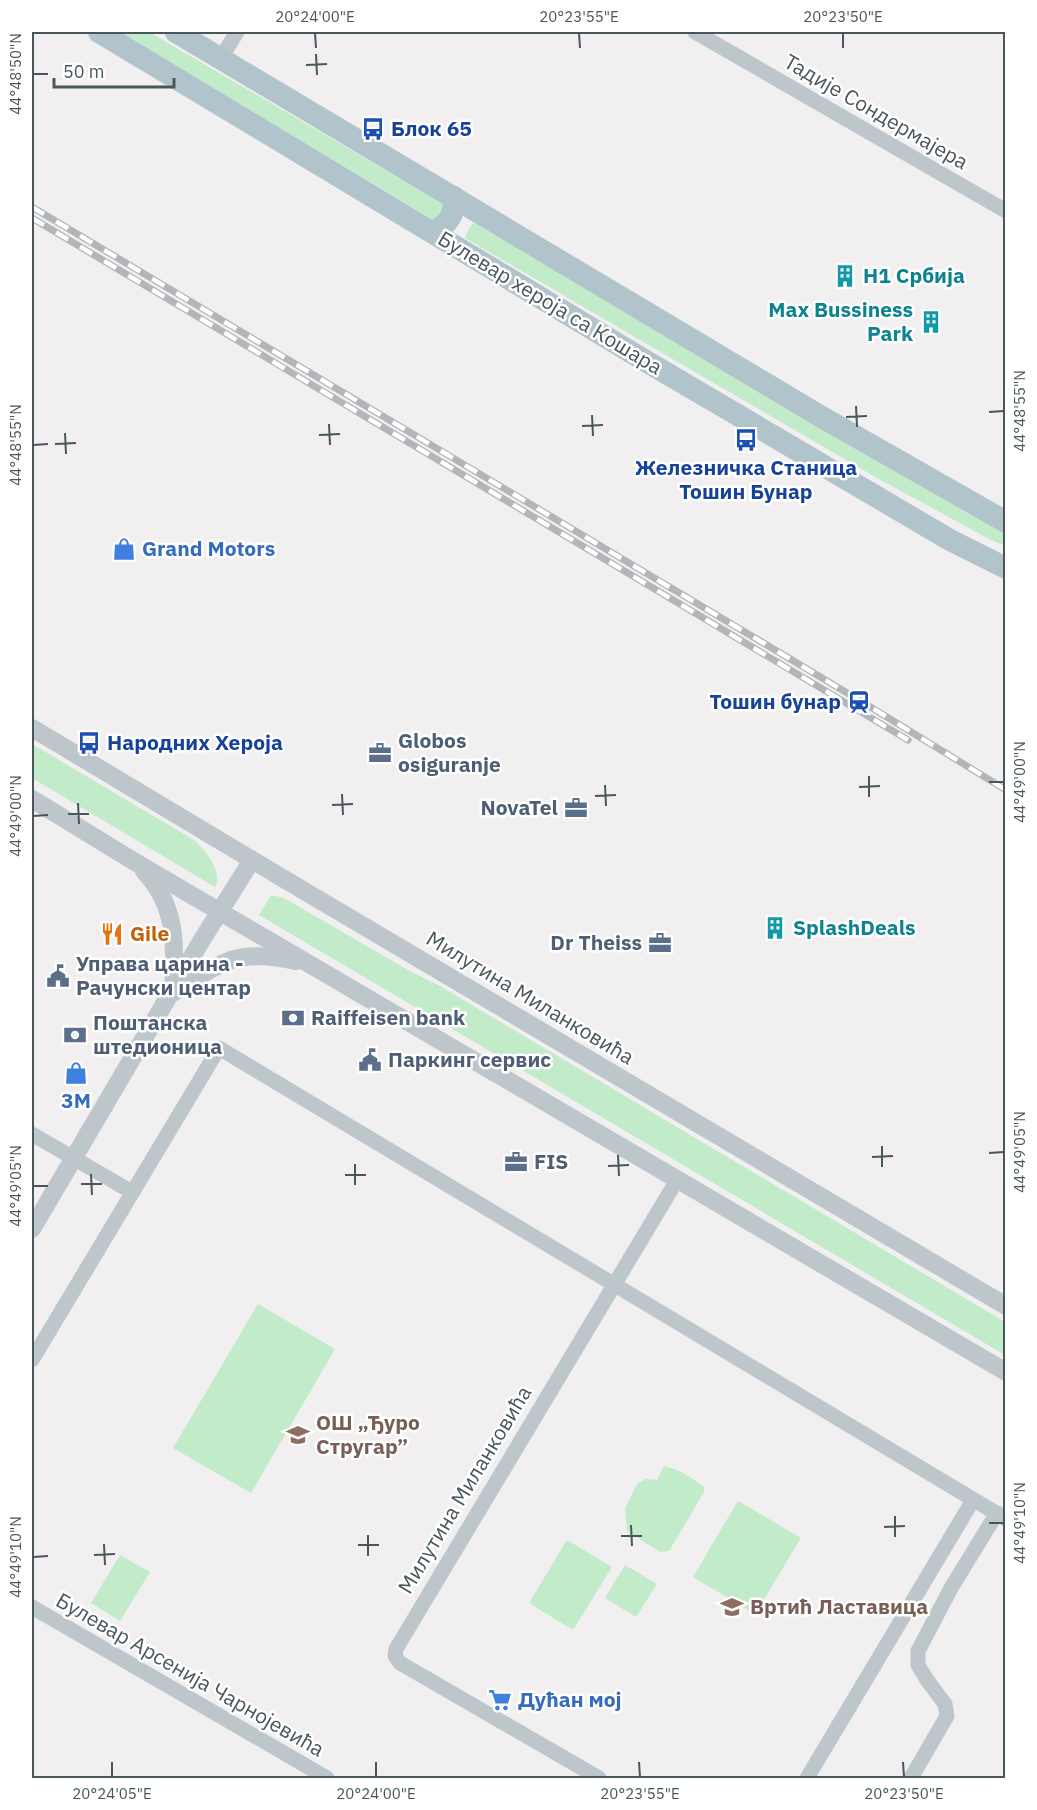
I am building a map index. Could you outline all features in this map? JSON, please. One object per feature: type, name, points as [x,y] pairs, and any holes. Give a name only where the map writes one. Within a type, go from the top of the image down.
[{"type":"main road","name":"Булевар хероја са Кошара","points":[[99,32],[654,366],[950,540],[1005,568]]},
{"type":"main road","name":"Булевар хероја са Кошара","points":[[176,32],[820,416],[1005,522]]},
{"type":"main road","points":[[434,232],[451,219],[454,197]]},
{"type":"main road","points":[[457,246],[461,227],[477,211]]},
{"type":"street","points":[[221,58],[237,32]]},
{"type":"street","name":"Тадије Сондермајера","points":[[695,32],[1005,211]]},
{"type":"street","name":"Милутина Миланковића","points":[[32,728],[1005,1306]]},
{"type":"street","points":[[32,799],[135,862],[1005,1372]]},
{"type":"street","points":[[32,1229],[252,860]]},
{"type":"street","points":[[135,862],[153,881],[165,901],[170,916],[175,943],[172,993]]},
{"type":"street","points":[[172,993],[234,959],[261,956],[313,965]]},
{"type":"street","points":[[32,1360],[219,1048],[1001,1516],[951,1588],[918,1651],[918,1665],[945,1704],[947,1716],[911,1779]]},
{"type":"street","points":[[32,1134],[132,1192]]},
{"type":"street","name":"Милутина Миланковића","points":[[599,1779],[400,1663],[395,1656],[396,1649],[677,1180]]},
{"type":"street","points":[[807,1779],[973,1500]]},
{"type":"street","name":"Булевар Арсенија Чарнојевића","points":[[32,1607],[327,1779]]},
{"type":"green space","points":[[118,32],[149,32],[447,206],[437,222]]},
{"type":"green space","points":[[474,223],[1005,531],[1005,546],[877,478],[465,238]]},
{"type":"green space","points":[[32,744],[194,840],[208,855],[215,868],[217,881],[215,887],[32,778]]},
{"type":"green space","points":[[271,895],[284,898],[440,986],[1005,1322],[1005,1355],[259,915]]},
{"type":"green space","points":[[258,1304],[335,1349],[251,1493],[173,1448]]},
{"type":"green space","points":[[664,1466],[690,1477],[704,1487],[704,1492],[669,1551],[660,1552],[627,1531],[625,1508],[637,1484],[646,1479],[657,1480]]},
{"type":"green space","points":[[738,1501],[801,1538],[755,1614],[693,1577]]},
{"type":"green space","points":[[567,1540],[612,1567],[573,1630],[529,1603]]},
{"type":"green space","points":[[120,1555],[150,1572],[120,1621],[91,1603]]},
{"type":"green space","points":[[625,1565],[657,1584],[636,1617],[605,1598]]},
{"type":"railway","points":[[32,207],[1006,790]]},
{"type":"railway","points":[[32,218],[908,740]]},
{"type":"place","name":"Блок 65","points":[[373,129]]},
{"type":"place","name":"Н1 Србија","points":[[845,276]]},
{"type":"place","name":"Max Bussiness Park","points":[[931,322]]},
{"type":"place","name":"Железничка Станица Тошин Бунар","points":[[746,440]]},
{"type":"place","name":"Grand Motors","points":[[124,549]]},
{"type":"place","name":"Тошин бунар","points":[[859,702]]},
{"type":"place","name":"Народних Хероја","points":[[89,743]]},
{"type":"place","name":"Globos osiguranje","points":[[380,753]]},
{"type":"place","name":"NovaTel","points":[[576,808]]},
{"type":"place","name":"SplashDeals","points":[[775,928]]},
{"type":"place","name":"Gile","points":[[112,934]]},
{"type":"place","name":"Dr Theiss","points":[[660,943]]},
{"type":"place","name":"Управа царина - Рачунски центар","points":[[58,976]]},
{"type":"place","name":"Raiffeisen bank","points":[[293,1018]]},
{"type":"place","name":"Поштанска штедионица","points":[[75,1035]]},
{"type":"place","name":"Паркинг сервис","points":[[370,1060]]},
{"type":"place","name":"3M","points":[[76,1073]]},
{"type":"place","name":"FIS","points":[[516,1162]]},
{"type":"place","name":"ОШ „Ђуро Стругар”","points":[[298,1435]]},
{"type":"place","name":"Вртић Ластавица","points":[[732,1607]]},
{"type":"place","name":"Дућан мој","points":[[500,1700]]}]
